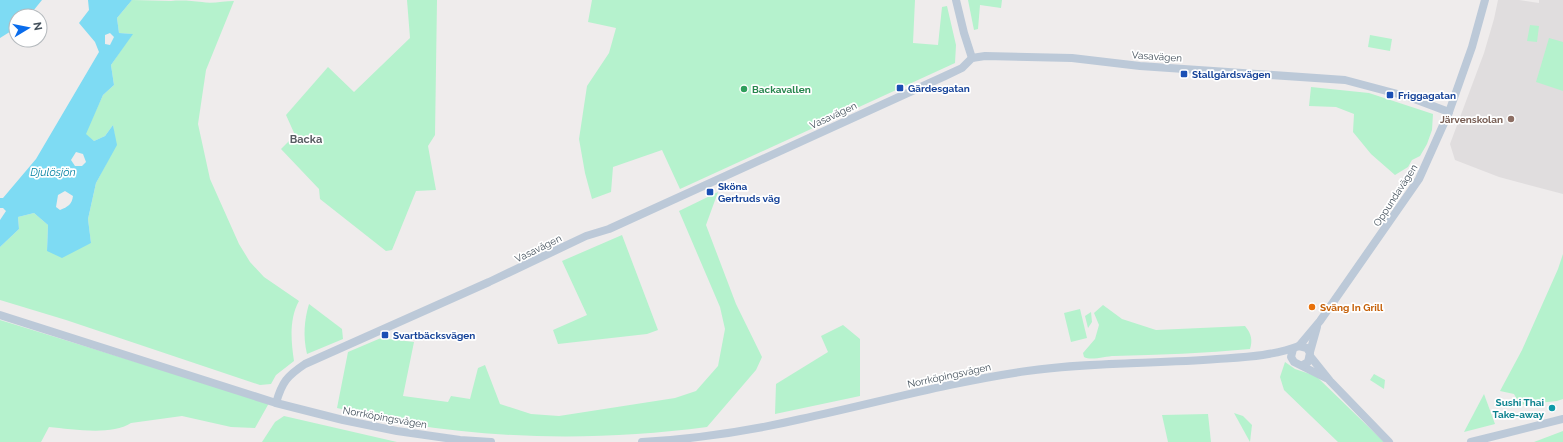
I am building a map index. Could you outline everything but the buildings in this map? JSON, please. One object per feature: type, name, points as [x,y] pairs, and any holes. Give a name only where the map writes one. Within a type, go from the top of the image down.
[{"type":"main road","points":[[956,0],[972,58]]},
{"type":"main road","name":"Oppundavägen","points":[[1296,348],[1320,321],[1419,179],[1449,112],[1472,47],[1485,0]]},
{"type":"main road","name":"Vasavägen","points":[[276,403],[285,381],[291,373],[305,364],[489,282],[586,236],[609,229],[945,76],[962,68],[972,58],[996,55],[1072,58],[1140,66],[1344,80],[1408,97],[1449,112]]},
{"type":"main road","name":"Norrköpingsvägen","points":[[0,315],[276,403],[343,420],[397,431],[460,440],[491,442]]},
{"type":"main road","name":"Oppundavägen","points":[[1310,354],[1313,338],[1320,321]]},
{"type":"main road","points":[[1330,381],[1302,365],[1297,364],[1292,360],[1291,354],[1296,348],[1305,347],[1330,381],[1389,441]]},
{"type":"main road","name":"Norrköpingsvägen","points":[[642,442],[693,438],[769,426],[946,386],[1028,371],[1068,366],[1172,363],[1263,356],[1296,348]]},
{"type":"main road","points":[[1302,365],[1308,362],[1310,354]]},
{"type":"main road","name":"Norrköpingsvägen","points":[[1263,356],[1292,360]]},
{"type":"main road","points":[[1471,442],[1563,419]]},
{"type":"shaded area","name":"Järvenskolan","points":[[1498,0],[1519,0],[1539,3],[1539,0],[1563,0],[1563,194],[1499,177],[1455,160],[1450,144],[1484,53]]},
{"type":"green space","points":[[132,0],[210,3],[234,1],[206,70],[198,124],[210,179],[239,244],[250,262],[264,277],[299,301],[292,323],[292,346],[294,361],[276,375],[271,384],[260,385],[66,320],[0,300],[0,247],[19,229],[18,217],[34,213],[48,225],[47,251],[91,243],[88,219],[96,183],[116,145],[113,125],[105,136],[94,141],[85,134],[103,95],[114,85],[111,65],[132,34],[119,33],[117,18]]},
{"type":"green space","points":[[407,0],[437,0],[435,135],[428,146],[436,190],[416,191],[392,250],[386,251],[320,199],[319,189],[281,149],[295,135],[286,115],[328,67],[354,92],[410,38]]},
{"type":"green space","points":[[592,0],[915,0],[913,43],[938,45],[942,7],[947,6],[956,45],[955,63],[680,189],[662,150],[613,167],[611,192],[592,199],[585,173],[579,139],[587,86],[609,53],[616,28],[588,22]]},
{"type":"green space","points":[[968,0],[1002,0],[1001,8],[980,5],[978,29],[974,30]]},
{"type":"green space","points":[[1530,25],[1539,26],[1537,42],[1527,41]]},
{"type":"green space","points":[[1370,35],[1392,39],[1390,51],[1368,47]]},
{"type":"green space","points":[[1549,38],[1563,42],[1563,91],[1536,82]]},
{"type":"green space","points":[[1311,87],[1369,93],[1433,114],[1432,130],[1427,144],[1420,156],[1412,160],[1408,167],[1395,175],[1371,154],[1353,132],[1354,114],[1336,107],[1309,106]]},
{"type":"green space","points":[[718,192],[706,225],[736,304],[762,357],[756,370],[707,427],[595,436],[520,435],[483,433],[408,424],[337,408],[348,352],[381,338],[414,342],[403,396],[448,402],[451,396],[470,399],[478,368],[485,365],[500,404],[531,414],[559,416],[675,398],[696,391],[718,366],[725,329],[720,307],[679,211]]},
{"type":"green space","points":[[622,235],[658,330],[647,334],[558,344],[553,330],[587,315],[562,261]]},
{"type":"green space","points":[[1563,254],[1563,399],[1520,405],[1514,394],[1500,391],[1522,350],[1558,269]]},
{"type":"green space","points":[[309,304],[342,329],[343,339],[307,354],[305,329]]},
{"type":"green space","points":[[1103,305],[1122,319],[1156,330],[1245,326],[1251,337],[1250,349],[1199,353],[1094,358],[1084,357],[1083,353],[1095,339],[1099,325],[1094,313]]},
{"type":"green space","points":[[1080,309],[1087,338],[1071,342],[1064,313]]},
{"type":"green space","points":[[1091,312],[1092,322],[1088,328],[1085,316]]},
{"type":"green space","points":[[0,320],[269,403],[255,428],[231,427],[182,416],[131,423],[123,427],[102,431],[49,427],[41,442],[0,442]]},
{"type":"green space","points":[[843,325],[860,339],[860,396],[775,414],[776,384],[828,352],[821,336]]},
{"type":"green space","points":[[1285,362],[1295,369],[1316,376],[1384,442],[1338,442],[1284,390],[1280,377]]},
{"type":"green space","points":[[1374,374],[1385,380],[1384,389],[1370,380]]},
{"type":"green space","points":[[1484,394],[1495,424],[1464,432]]},
{"type":"green space","points":[[1234,413],[1243,416],[1252,425],[1250,442]]},
{"type":"green space","points":[[1208,414],[1211,442],[1168,442],[1162,415]]},
{"type":"green space","points":[[284,416],[397,442],[262,442],[275,422]]},
{"type":"green space","points":[[1563,431],[1563,442],[1534,442]]},
{"type":"water","points":[[0,0],[42,0],[36,8],[8,8],[8,33],[0,38]]},
{"type":"water","name":"Djulösjön","points":[[88,0],[132,0],[117,18],[119,33],[133,34],[111,65],[114,85],[103,95],[86,134],[94,141],[105,136],[113,125],[117,145],[96,183],[88,219],[91,243],[62,258],[47,251],[48,225],[34,213],[18,217],[19,229],[0,247],[0,220],[6,211],[3,208],[0,208],[0,198],[3,198],[36,159],[99,52],[95,42],[79,23],[89,10]],"holes":[[[110,33],[114,37],[110,45],[105,44],[105,35]],[[76,152],[83,154],[86,162],[82,166],[75,166],[71,160]],[[65,191],[73,196],[72,201],[69,205],[60,210],[56,207],[58,195]]]},
{"type":"place","name":"Stallgårdsvägen","points":[[1184,74]]},
{"type":"place","name":"Gärdesgatan","points":[[900,88]]},
{"type":"place","name":"Backavallen","points":[[744,89]]},
{"type":"place","name":"Friggagatan","points":[[1390,95]]},
{"type":"place","name":"Järvenskolan","points":[[1511,119]]},
{"type":"place","name":"Sköna Gertruds väg","points":[[710,192]]},
{"type":"place","name":"Sväng In Grill","points":[[1312,307]]},
{"type":"place","name":"Svartbäcksvägen","points":[[385,335]]},
{"type":"place","name":"Sushi Thai Take-away","points":[[1552,408]]},
{"type":"district","name":"Backa","points":[[306,139]]}]
